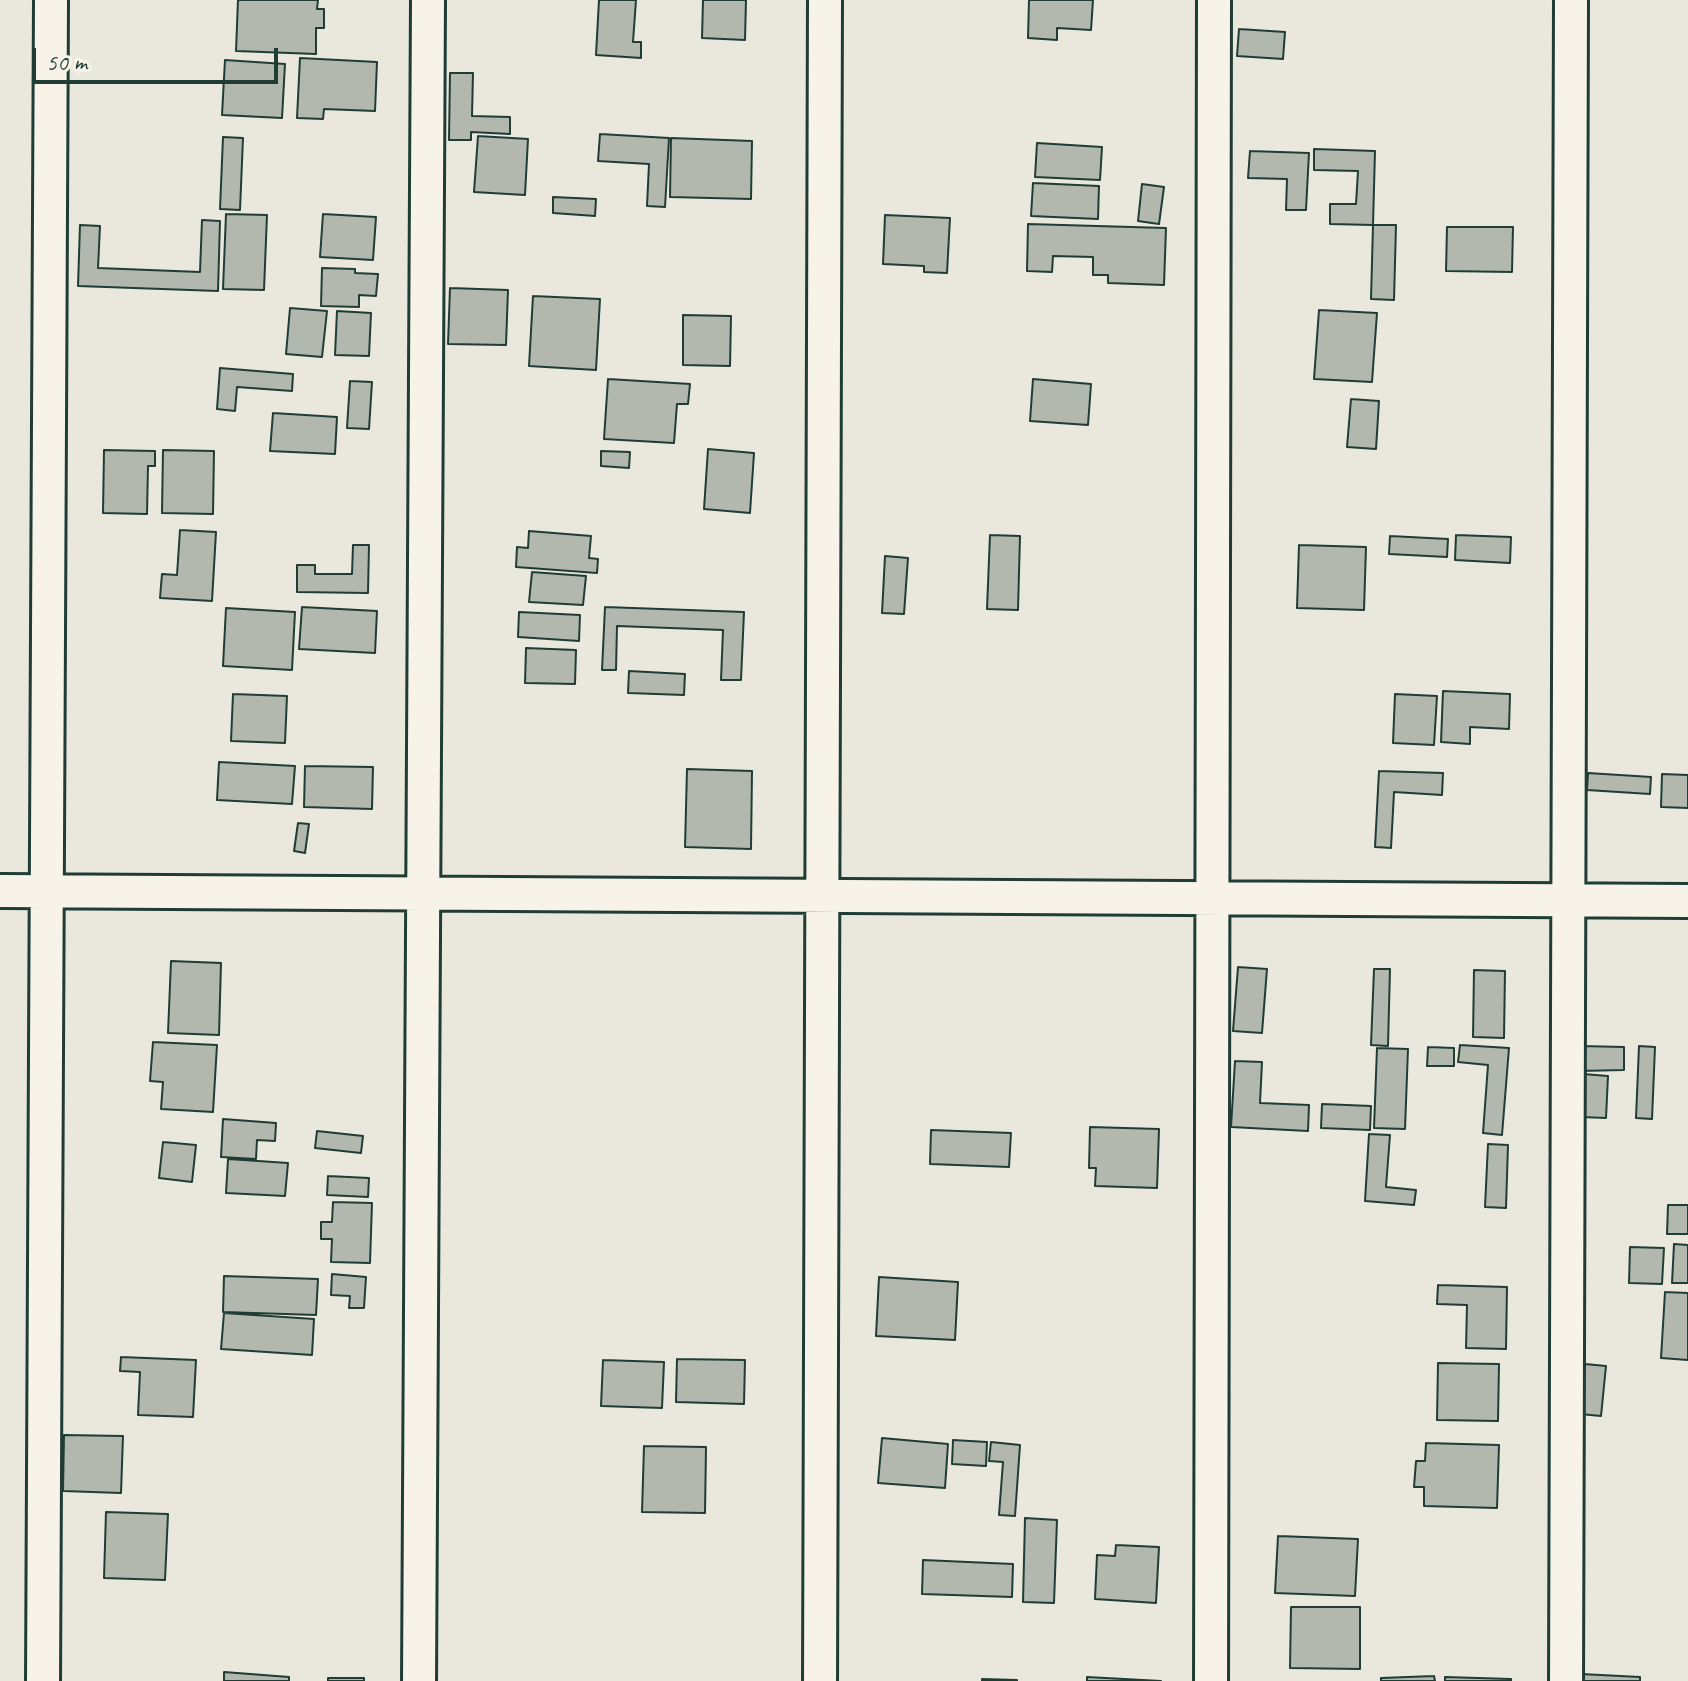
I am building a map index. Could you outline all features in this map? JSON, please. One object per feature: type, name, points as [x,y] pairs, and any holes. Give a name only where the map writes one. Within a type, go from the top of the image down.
[{"type":"street","points":[[43,1681],[51,0]]},
{"type":"street","points":[[419,1681],[428,0]]},
{"type":"street","points":[[820,1681],[825,0]]},
{"type":"street","points":[[1211,1681],[1214,0]]},
{"type":"street","points":[[1566,1681],[1571,0]]},
{"type":"street","points":[[0,891],[1688,901]]},
{"type":"building","points":[[238,0],[318,0],[317,9],[324,9],[324,28],[316,28],[316,54],[236,51]]},
{"type":"building","points":[[599,0],[636,0],[633,42],[641,42],[641,58],[596,55]]},
{"type":"building","points":[[703,0],[746,0],[745,40],[702,38]]},
{"type":"building","points":[[1029,0],[1093,0],[1091,30],[1057,28],[1057,40],[1028,38]]},
{"type":"building","points":[[1239,29],[1285,32],[1283,59],[1237,56]]},
{"type":"building","points":[[300,58],[377,62],[375,111],[324,109],[323,119],[297,118]]},
{"type":"building","points":[[225,60],[285,64],[282,118],[222,115]]},
{"type":"building","points":[[450,73],[473,73],[472,116],[510,117],[510,134],[471,132],[471,140],[449,140]]},
{"type":"building","points":[[600,134],[669,138],[665,207],[647,206],[649,164],[598,161]]},
{"type":"building","points":[[478,136],[528,139],[525,195],[474,192]]},
{"type":"building","points":[[223,137],[243,138],[240,210],[220,209]]},
{"type":"building","points":[[671,138],[752,141],[751,199],[670,197]]},
{"type":"building","points":[[1037,143],[1102,147],[1100,180],[1035,177]]},
{"type":"building","points":[[1314,149],[1375,151],[1373,225],[1330,224],[1330,204],[1356,204],[1358,171],[1314,170]]},
{"type":"building","points":[[1250,151],[1309,153],[1306,210],[1286,210],[1287,179],[1248,178]]},
{"type":"building","points":[[1033,183],[1099,186],[1098,219],[1031,216]]},
{"type":"building","points":[[1142,184],[1164,187],[1159,224],[1138,221]]},
{"type":"building","points":[[553,197],[596,199],[595,216],[553,213]]},
{"type":"building","points":[[226,214],[267,215],[264,290],[223,289]]},
{"type":"building","points":[[323,214],[376,217],[373,260],[320,257]]},
{"type":"building","points":[[885,215],[950,218],[947,273],[924,272],[924,266],[883,264]]},
{"type":"building","points":[[202,220],[220,221],[218,291],[78,286],[80,225],[100,226],[98,268],[200,272]]},
{"type":"building","points":[[1028,224],[1166,228],[1164,285],[1108,283],[1108,275],[1093,275],[1093,257],[1053,256],[1052,272],[1027,271]]},
{"type":"building","points":[[1373,225],[1396,225],[1394,300],[1371,299]]},
{"type":"building","points":[[1447,227],[1513,227],[1512,272],[1446,271]]},
{"type":"building","points":[[322,268],[355,269],[355,273],[378,274],[376,296],[359,295],[359,307],[321,306]]},
{"type":"building","points":[[450,288],[508,290],[506,345],[448,344]]},
{"type":"building","points":[[533,296],[600,299],[596,370],[529,366]]},
{"type":"building","points":[[290,308],[327,311],[322,357],[286,354]]},
{"type":"building","points":[[1319,310],[1377,313],[1372,382],[1314,379]]},
{"type":"building","points":[[337,311],[371,313],[369,356],[335,355]]},
{"type":"building","points":[[683,315],[731,316],[730,366],[683,365]]},
{"type":"building","points":[[220,368],[293,374],[292,391],[237,387],[235,411],[217,409]]},
{"type":"building","points":[[608,379],[690,384],[688,404],[677,404],[674,443],[604,439]]},
{"type":"building","points":[[1033,379],[1091,384],[1088,425],[1030,421]]},
{"type":"building","points":[[350,381],[372,382],[369,429],[347,428]]},
{"type":"building","points":[[1351,399],[1379,401],[1376,449],[1347,447]]},
{"type":"building","points":[[273,413],[337,417],[335,454],[270,451]]},
{"type":"building","points":[[708,449],[754,453],[750,513],[704,509]]},
{"type":"building","points":[[104,450],[155,451],[155,466],[148,466],[147,514],[103,513]]},
{"type":"building","points":[[163,450],[214,451],[213,514],[162,513]]},
{"type":"building","points":[[601,451],[630,452],[629,468],[601,466]]},
{"type":"building","points":[[180,530],[216,532],[212,601],[160,598],[162,574],[177,575]]},
{"type":"building","points":[[529,531],[591,536],[589,558],[598,559],[597,573],[516,567],[517,547],[528,548]]},
{"type":"building","points":[[990,535],[1020,536],[1018,610],[987,609]]},
{"type":"building","points":[[1456,535],[1511,537],[1510,563],[1455,560]]},
{"type":"building","points":[[1390,536],[1448,539],[1447,557],[1389,554]]},
{"type":"building","points":[[353,545],[369,545],[368,593],[297,592],[297,565],[315,565],[315,574],[352,574]]},
{"type":"building","points":[[1299,545],[1366,547],[1364,610],[1297,608]]},
{"type":"building","points":[[885,556],[908,558],[904,614],[882,613]]},
{"type":"building","points":[[532,572],[586,576],[583,605],[529,602]]},
{"type":"building","points":[[302,607],[377,611],[375,653],[299,649]]},
{"type":"building","points":[[605,607],[744,612],[741,680],[721,680],[723,630],[617,626],[616,670],[602,670]]},
{"type":"building","points":[[226,608],[295,612],[292,670],[223,666]]},
{"type":"building","points":[[519,612],[580,615],[579,641],[518,637]]},
{"type":"building","points":[[526,648],[576,650],[575,684],[525,683]]},
{"type":"building","points":[[629,671],[685,674],[684,695],[628,693]]},
{"type":"building","points":[[1443,691],[1510,694],[1509,729],[1470,727],[1470,744],[1441,742]]},
{"type":"building","points":[[233,694],[287,696],[285,743],[231,741]]},
{"type":"building","points":[[1395,694],[1437,696],[1434,745],[1393,743]]},
{"type":"building","points":[[219,762],[295,766],[292,804],[217,800]]},
{"type":"building","points":[[305,766],[373,767],[372,809],[304,807]]},
{"type":"building","points":[[687,769],[752,771],[751,849],[685,847]]},
{"type":"building","points":[[1379,771],[1443,773],[1442,795],[1394,792],[1391,848],[1375,847]]},
{"type":"building","points":[[1588,773],[1651,777],[1650,794],[1587,790]]},
{"type":"building","points":[[1662,774],[1688,775],[1688,808],[1661,807]]},
{"type":"building","points":[[298,823],[309,824],[305,853],[294,851]]},
{"type":"building","points":[[171,961],[221,963],[219,1035],[168,1033]]},
{"type":"building","points":[[1238,967],[1267,969],[1262,1033],[1233,1031]]},
{"type":"building","points":[[1374,969],[1390,969],[1388,1046],[1371,1045]]},
{"type":"building","points":[[1474,970],[1505,971],[1504,1038],[1473,1037]]},
{"type":"building","points":[[153,1042],[217,1045],[213,1112],[161,1109],[163,1082],[150,1081]]},
{"type":"building","points":[[1460,1045],[1509,1048],[1502,1135],[1483,1133],[1488,1065],[1458,1062]]},
{"type":"building","points":[[1580,1046],[1624,1047],[1624,1070],[1579,1071]]},
{"type":"building","points":[[1639,1046],[1655,1047],[1652,1119],[1636,1118]]},
{"type":"building","points":[[1428,1047],[1454,1048],[1454,1066],[1427,1066]]},
{"type":"building","points":[[1377,1048],[1408,1049],[1405,1129],[1374,1128]]},
{"type":"building","points":[[1235,1061],[1262,1062],[1260,1103],[1309,1105],[1308,1131],[1231,1127]]},
{"type":"building","points":[[1583,1074],[1608,1076],[1606,1118],[1581,1117]]},
{"type":"building","points":[[1322,1104],[1371,1106],[1370,1130],[1321,1128]]},
{"type":"building","points":[[223,1119],[276,1123],[275,1141],[257,1140],[256,1159],[221,1157]]},
{"type":"building","points":[[1090,1127],[1159,1129],[1157,1188],[1095,1186],[1096,1168],[1089,1168]]},
{"type":"building","points":[[931,1130],[1011,1133],[1009,1167],[930,1164]]},
{"type":"building","points":[[317,1131],[363,1136],[361,1153],[315,1148]]},
{"type":"building","points":[[1369,1134],[1390,1135],[1386,1187],[1416,1190],[1414,1205],[1365,1201]]},
{"type":"building","points":[[163,1142],[196,1145],[192,1182],[159,1178]]},
{"type":"building","points":[[1488,1144],[1508,1145],[1506,1208],[1485,1207]]},
{"type":"building","points":[[228,1159],[288,1163],[285,1196],[226,1193]]},
{"type":"building","points":[[328,1176],[369,1178],[368,1197],[327,1195]]},
{"type":"building","points":[[333,1202],[372,1203],[370,1263],[331,1262],[332,1239],[321,1239],[321,1222],[332,1222]]},
{"type":"building","points":[[1668,1205],[1688,1205],[1688,1234],[1667,1234]]},
{"type":"building","points":[[1674,1244],[1688,1245],[1688,1283],[1672,1283]]},
{"type":"building","points":[[1630,1247],[1664,1248],[1662,1284],[1629,1283]]},
{"type":"building","points":[[332,1274],[366,1277],[364,1308],[349,1308],[350,1296],[331,1295]]},
{"type":"building","points":[[224,1276],[318,1279],[316,1315],[223,1312]]},
{"type":"building","points":[[879,1277],[958,1282],[955,1340],[876,1336]]},
{"type":"building","points":[[1438,1285],[1507,1287],[1506,1349],[1466,1348],[1467,1305],[1437,1304]]},
{"type":"building","points":[[1665,1292],[1688,1293],[1688,1360],[1661,1358]]},
{"type":"building","points":[[224,1313],[314,1319],[312,1355],[221,1349]]},
{"type":"building","points":[[121,1357],[196,1360],[193,1417],[138,1415],[140,1372],[120,1371]]},
{"type":"building","points":[[677,1359],[745,1360],[744,1404],[676,1402]]},
{"type":"building","points":[[603,1360],[664,1362],[662,1408],[601,1406]]},
{"type":"building","points":[[1438,1363],[1499,1364],[1498,1421],[1437,1420]]},
{"type":"building","points":[[1585,1364],[1606,1366],[1601,1416],[1580,1414]]},
{"type":"building","points":[[64,1435],[123,1436],[121,1493],[63,1491]]},
{"type":"building","points":[[882,1438],[948,1444],[945,1488],[878,1483]]},
{"type":"building","points":[[953,1440],[987,1442],[986,1466],[952,1464]]},
{"type":"building","points":[[991,1442],[1020,1445],[1015,1516],[999,1515],[1003,1462],[989,1461]]},
{"type":"building","points":[[1426,1443],[1499,1445],[1497,1508],[1424,1506],[1424,1487],[1414,1487],[1416,1461],[1425,1461]]},
{"type":"building","points":[[644,1446],[706,1447],[705,1513],[642,1512]]},
{"type":"building","points":[[106,1512],[168,1514],[165,1580],[104,1578]]},
{"type":"building","points":[[1025,1518],[1057,1520],[1054,1603],[1023,1602]]},
{"type":"building","points":[[1278,1536],[1358,1539],[1355,1596],[1275,1593]]},
{"type":"building","points":[[1116,1545],[1159,1547],[1156,1603],[1095,1599],[1097,1555],[1115,1556]]},
{"type":"building","points":[[923,1560],[1013,1564],[1012,1597],[922,1594]]},
{"type":"building","points":[[1291,1607],[1360,1607],[1360,1669],[1290,1668]]},
{"type":"building","points":[[224,1672],[289,1677],[289,1681],[224,1681]]},
{"type":"building","points":[[1581,1674],[1640,1677],[1640,1681],[1581,1681]]},
{"type":"building","points":[[1434,1676],[1435,1681],[1381,1681],[1381,1678]]},
{"type":"building","points":[[1087,1677],[1161,1681],[1087,1681]]},
{"type":"building","points":[[1445,1677],[1511,1679],[1511,1681],[1445,1681]]},
{"type":"building","points":[[328,1678],[364,1678],[364,1681],[328,1681]]},
{"type":"building","points":[[1017,1680],[1017,1681],[982,1681]]}]
